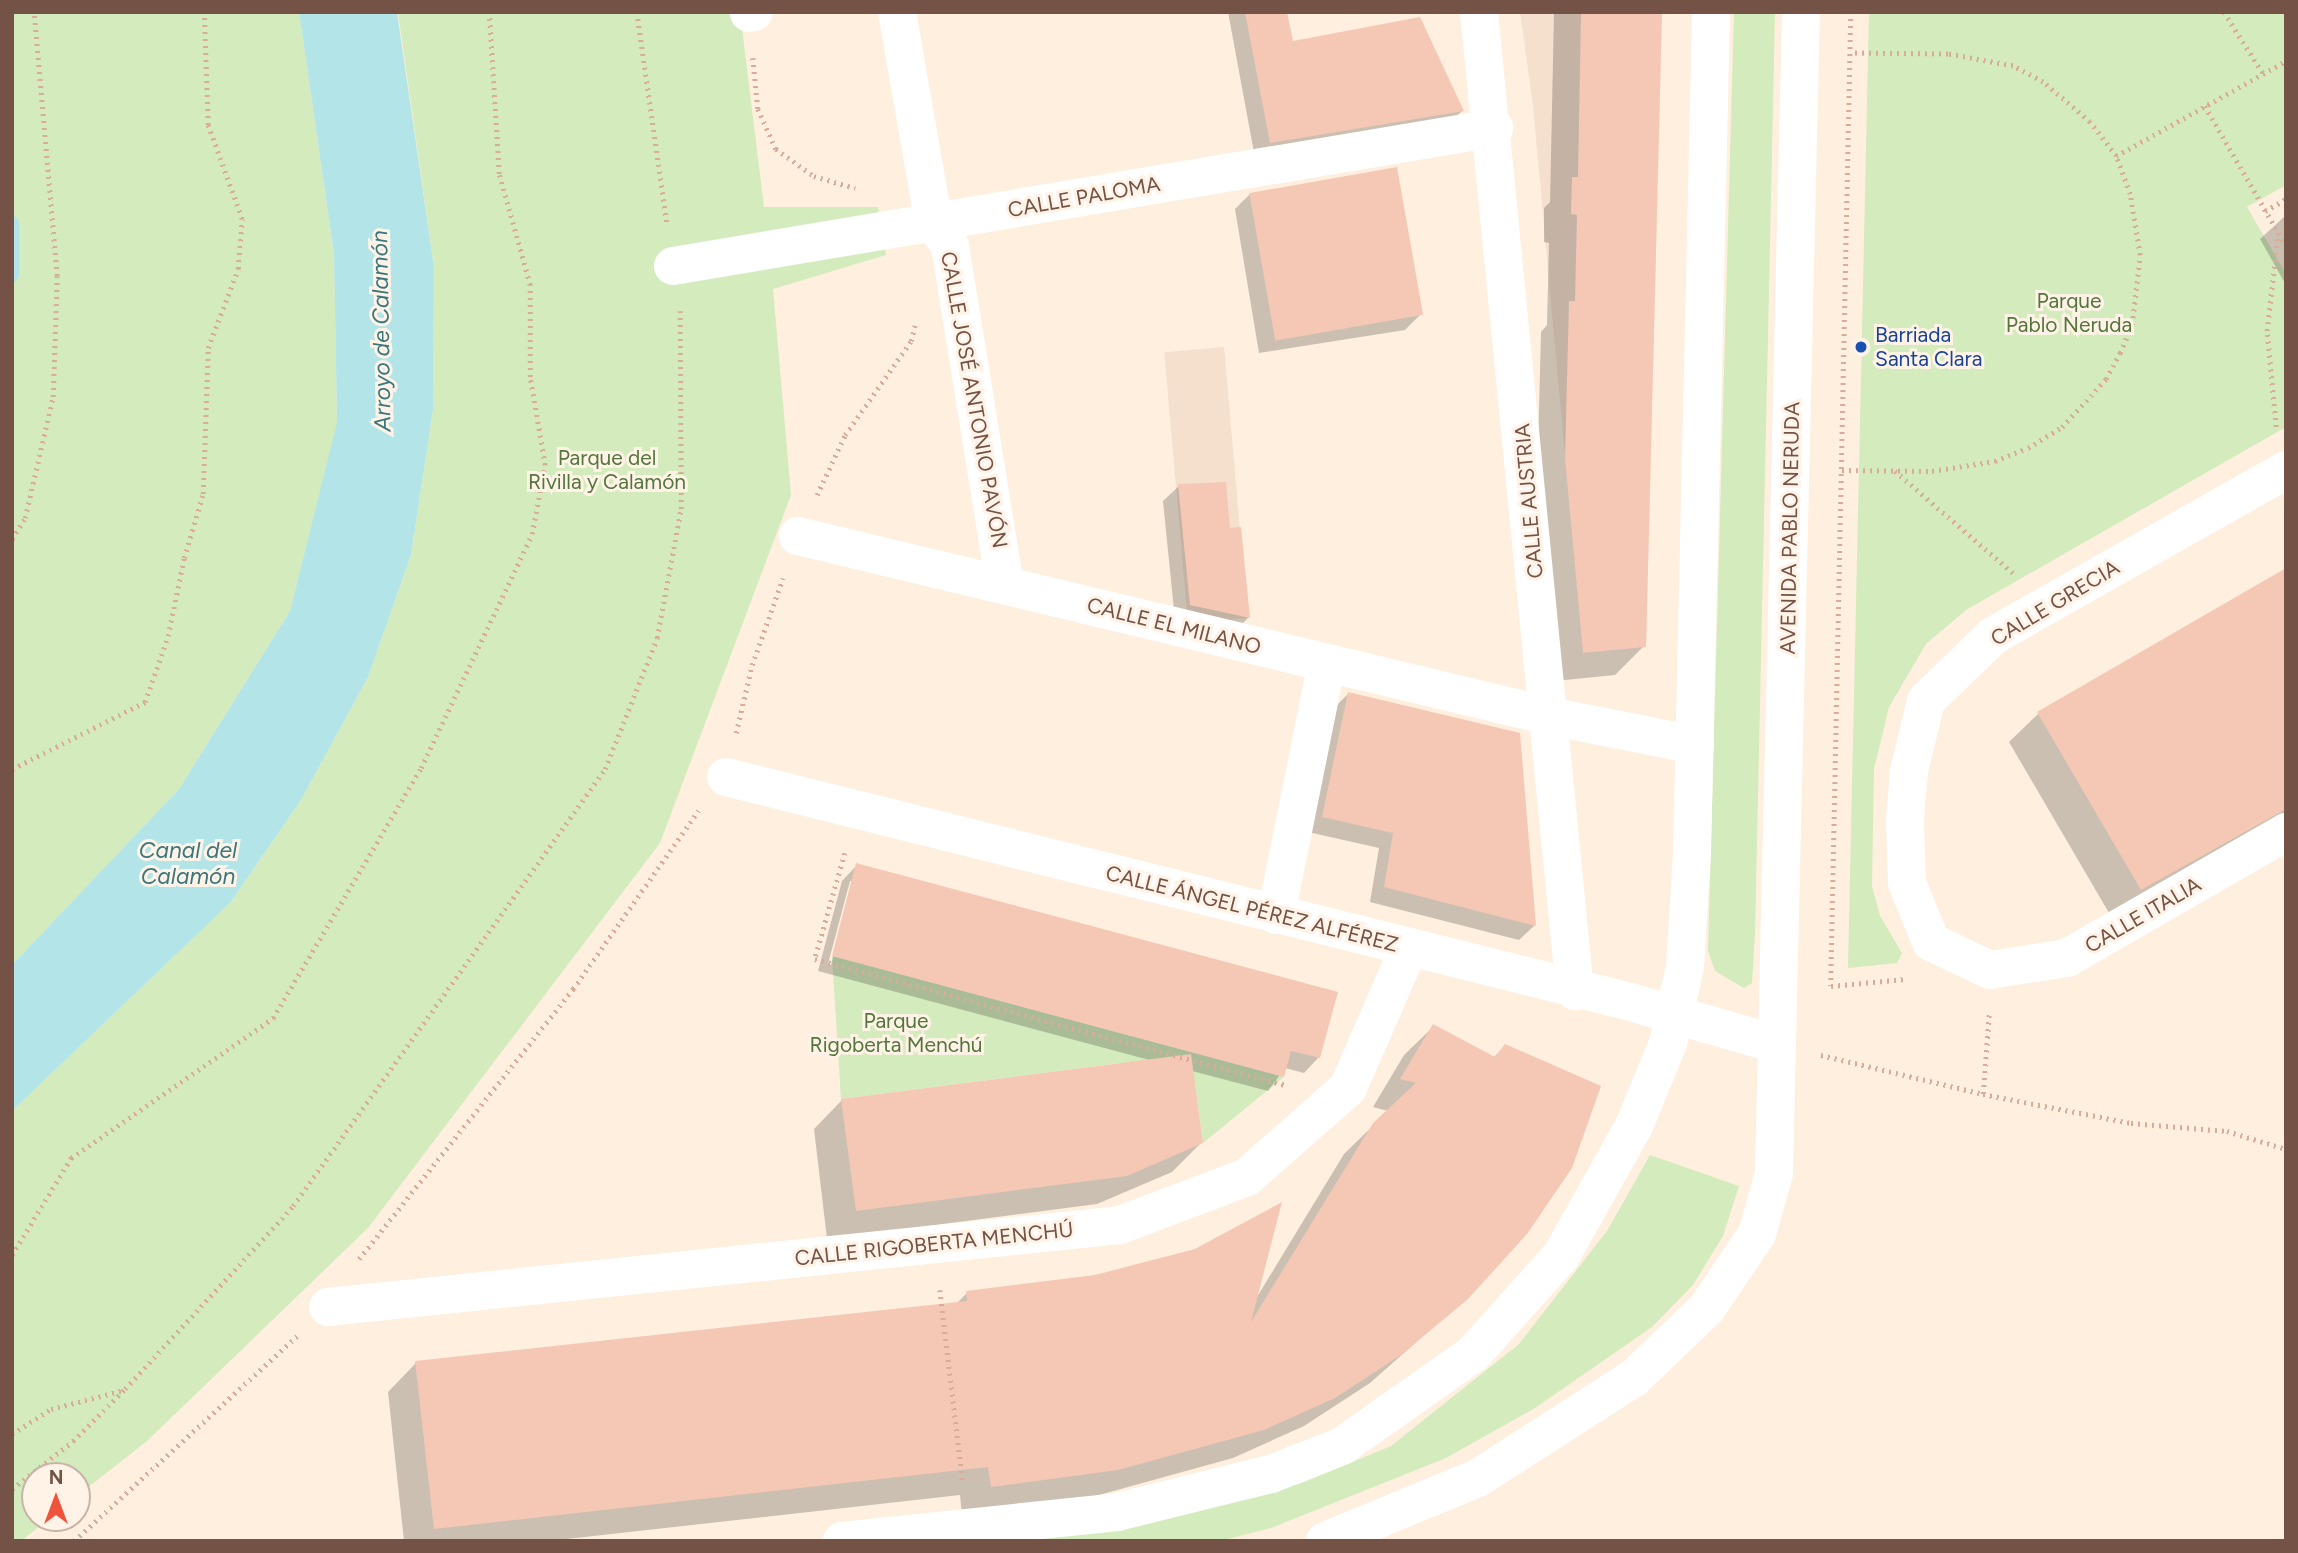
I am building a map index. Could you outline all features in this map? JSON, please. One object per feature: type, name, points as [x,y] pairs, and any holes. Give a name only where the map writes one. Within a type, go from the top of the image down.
[{"type":"street","name":"CALLE JOSÉ ANTONIO PAVÓN","points":[[897,12],[934,223],[950,246],[1005,585]]},
{"type":"street","name":"CALLE AUSTRIA","points":[[1479,12],[1494,128],[1575,990]]},
{"type":"street","points":[[842,1541],[1117,1511],[1271,1474],[1342,1446],[1473,1354],[1560,1256],[1634,1126],[1668,1043],[1685,967],[1695,745],[1712,12]]},
{"type":"street","name":"AVENIDA PABLO NERUDA","points":[[1325,1541],[1478,1478],[1634,1378],[1707,1308],[1757,1234],[1773,1173],[1801,12]]},
{"type":"street","name":"CALLE PALOMA","points":[[673,266],[1494,128]]},
{"type":"street","name":"CALLE GRECIA","points":[[1931,942],[1907,883],[1905,820],[1909,771],[1926,701],[1993,636],[2285,471]]},
{"type":"street","name":"CALLE EL MILANO","points":[[798,536],[1549,716],[1695,745]]},
{"type":"street","points":[[1276,915],[1328,663]]},
{"type":"street","name":"CALLE ÁNGEL PÉREZ ALFÉREZ","points":[[726,777],[1674,1015],[1776,1044]]},
{"type":"street","name":"CALLE ITALIA","points":[[1990,970],[2067,958],[2286,832]]},
{"type":"street","points":[[1931,942],[1990,970]]},
{"type":"street","name":"CALLE RIGOBERTA MENCHÚ","points":[[328,1307],[1120,1225],[1247,1177],[1348,1088],[1409,948]]},
{"type":"path","points":[[12,539],[25,517],[53,397],[57,276],[34,12]]},
{"type":"path","points":[[12,769],[145,702],[168,636],[203,494],[208,348],[238,269],[242,219],[208,125],[204,12]]},
{"type":"path","points":[[12,1255],[71,1158],[273,1018],[421,768],[532,534],[545,465],[530,377],[530,285],[499,174],[489,12]]},
{"type":"path","points":[[12,1489],[73,1441],[125,1389],[293,1206],[605,769],[657,638],[681,509],[680,312],[637,12]]},
{"type":"path","points":[[1851,12],[1831,986],[1923,977],[1931,942]]},
{"type":"path","points":[[2224,12],[2263,73]]},
{"type":"path","points":[[752,13],[758,109],[776,149],[814,176],[869,195]]},
{"type":"path","points":[[1842,470],[1932,471],[1995,461],[2028,448],[2062,427],[2106,379],[2132,325],[2139,279],[2137,224],[2116,156],[2068,101],[2013,66],[1948,54],[1850,53]]},
{"type":"path","points":[[2116,156],[2286,61]]},
{"type":"path","points":[[2205,106],[2286,246]]},
{"type":"path","points":[[2265,211],[2286,199]]},
{"type":"path","points":[[2278,233],[2267,331],[2271,394],[2285,471]]},
{"type":"path","points":[[74,1541],[328,1307],[365,1250],[573,989],[726,777],[752,665],[798,536],[845,435],[911,341],[917,315]]},
{"type":"path","points":[[1894,470],[2050,604]]},
{"type":"path","points":[[858,810],[815,959],[1336,1099]]},
{"type":"path","points":[[1983,1094],[1990,970]]},
{"type":"path","points":[[1776,1044],[1983,1094],[2131,1123],[2227,1131],[2286,1149]]},
{"type":"path","points":[[935,1244],[969,1527]]},
{"type":"path","points":[[12,1434],[51,1409],[125,1389]]},
{"type":"shaded area","points":[[1520,12],[1662,12],[1646,647],[1583,653],[1533,106]]},
{"type":"shaded area","points":[[1224,347],[1248,618],[1188,623],[1164,352]]},
{"type":"green space","points":[[12,12],[299,12],[334,254],[337,423],[290,611],[179,789],[12,965]]},
{"type":"green space","name":"Parque del Rivilla y Calamón","points":[[398,12],[740,12],[764,207],[878,207],[886,255],[773,289],[791,495],[660,843],[368,1228],[147,1441],[91,1485],[91,1462],[21,1462],[21,1532],[32,1532],[21,1541],[12,1541],[12,1111],[230,903],[301,800],[368,677],[411,555],[433,410],[434,267]]},
{"type":"green space","points":[[1734,12],[1775,12],[1755,934],[1752,983],[1744,988],[1715,971],[1708,951]]},
{"type":"green space","name":"Parque Pablo Neruda","points":[[1869,12],[2286,12],[2286,185],[2247,207],[2286,274],[2286,427],[1966,610],[1926,644],[1889,707],[1874,769],[1872,886],[1880,916],[1902,953],[1897,963],[1848,968]]},
{"type":"green space","name":"Parque Rigoberta Menchú","points":[[832,956],[1284,1077],[1203,1143],[1195,1083],[1124,1092],[1120,1063],[841,1099]]},
{"type":"green space","points":[[1650,1155],[1739,1186],[1723,1236],[1693,1285],[1652,1327],[1535,1408],[1446,1458],[1271,1528],[1220,1541],[1008,1541],[1138,1526],[1302,1483],[1391,1446],[1519,1344],[1607,1231]]},
{"type":"water","name":"Canal del Calamón","points":[[299,12],[397,12],[434,267],[433,410],[411,555],[368,677],[301,800],[230,903],[12,1111],[12,965],[179,789],[290,611],[337,422],[334,254]]},
{"type":"building","points":[[1245,12],[1287,12],[1293,41],[1420,17],[1464,111],[1270,143]]},
{"type":"building","points":[[1581,12],[1662,12],[1646,647],[1583,653],[1565,459],[1569,301],[1575,301],[1577,215],[1571,214],[1572,177],[1578,177]]},
{"type":"building","points":[[1397,167],[1423,315],[1275,341],[1249,193]]},
{"type":"building","points":[[1226,482],[1230,528],[1241,527],[1250,618],[1190,605],[1178,484]]},
{"type":"building","points":[[2286,568],[2286,809],[2141,890],[2037,712]]},
{"type":"building","points":[[1348,692],[1520,733],[1536,926],[1384,887],[1393,833],[1322,817]]},
{"type":"building","points":[[856,863],[1338,992],[1320,1058],[1291,1051],[1284,1077],[832,956]]},
{"type":"building","points":[[1433,1024],[1495,1057],[1505,1044],[1601,1086],[1572,1168],[1527,1234],[1468,1299],[1401,1355],[1335,1398],[1264,1430],[1118,1470],[991,1487],[988,1467],[434,1529],[415,1361],[967,1301],[966,1291],[1095,1275],[1195,1249],[1282,1202],[1251,1322],[1373,1123],[1416,1083],[1400,1079]]},
{"type":"building","points":[[1191,1054],[1203,1143],[1127,1176],[856,1211],[841,1099]]},
{"type":"waterway","points":[[12,223],[12,275]]},
{"type":"place","name":"Barriada Santa Clara","points":[[1861,347]]},
{"type":"water label","name":"Arroyo de Calamón","points":[[381,331]]}]
